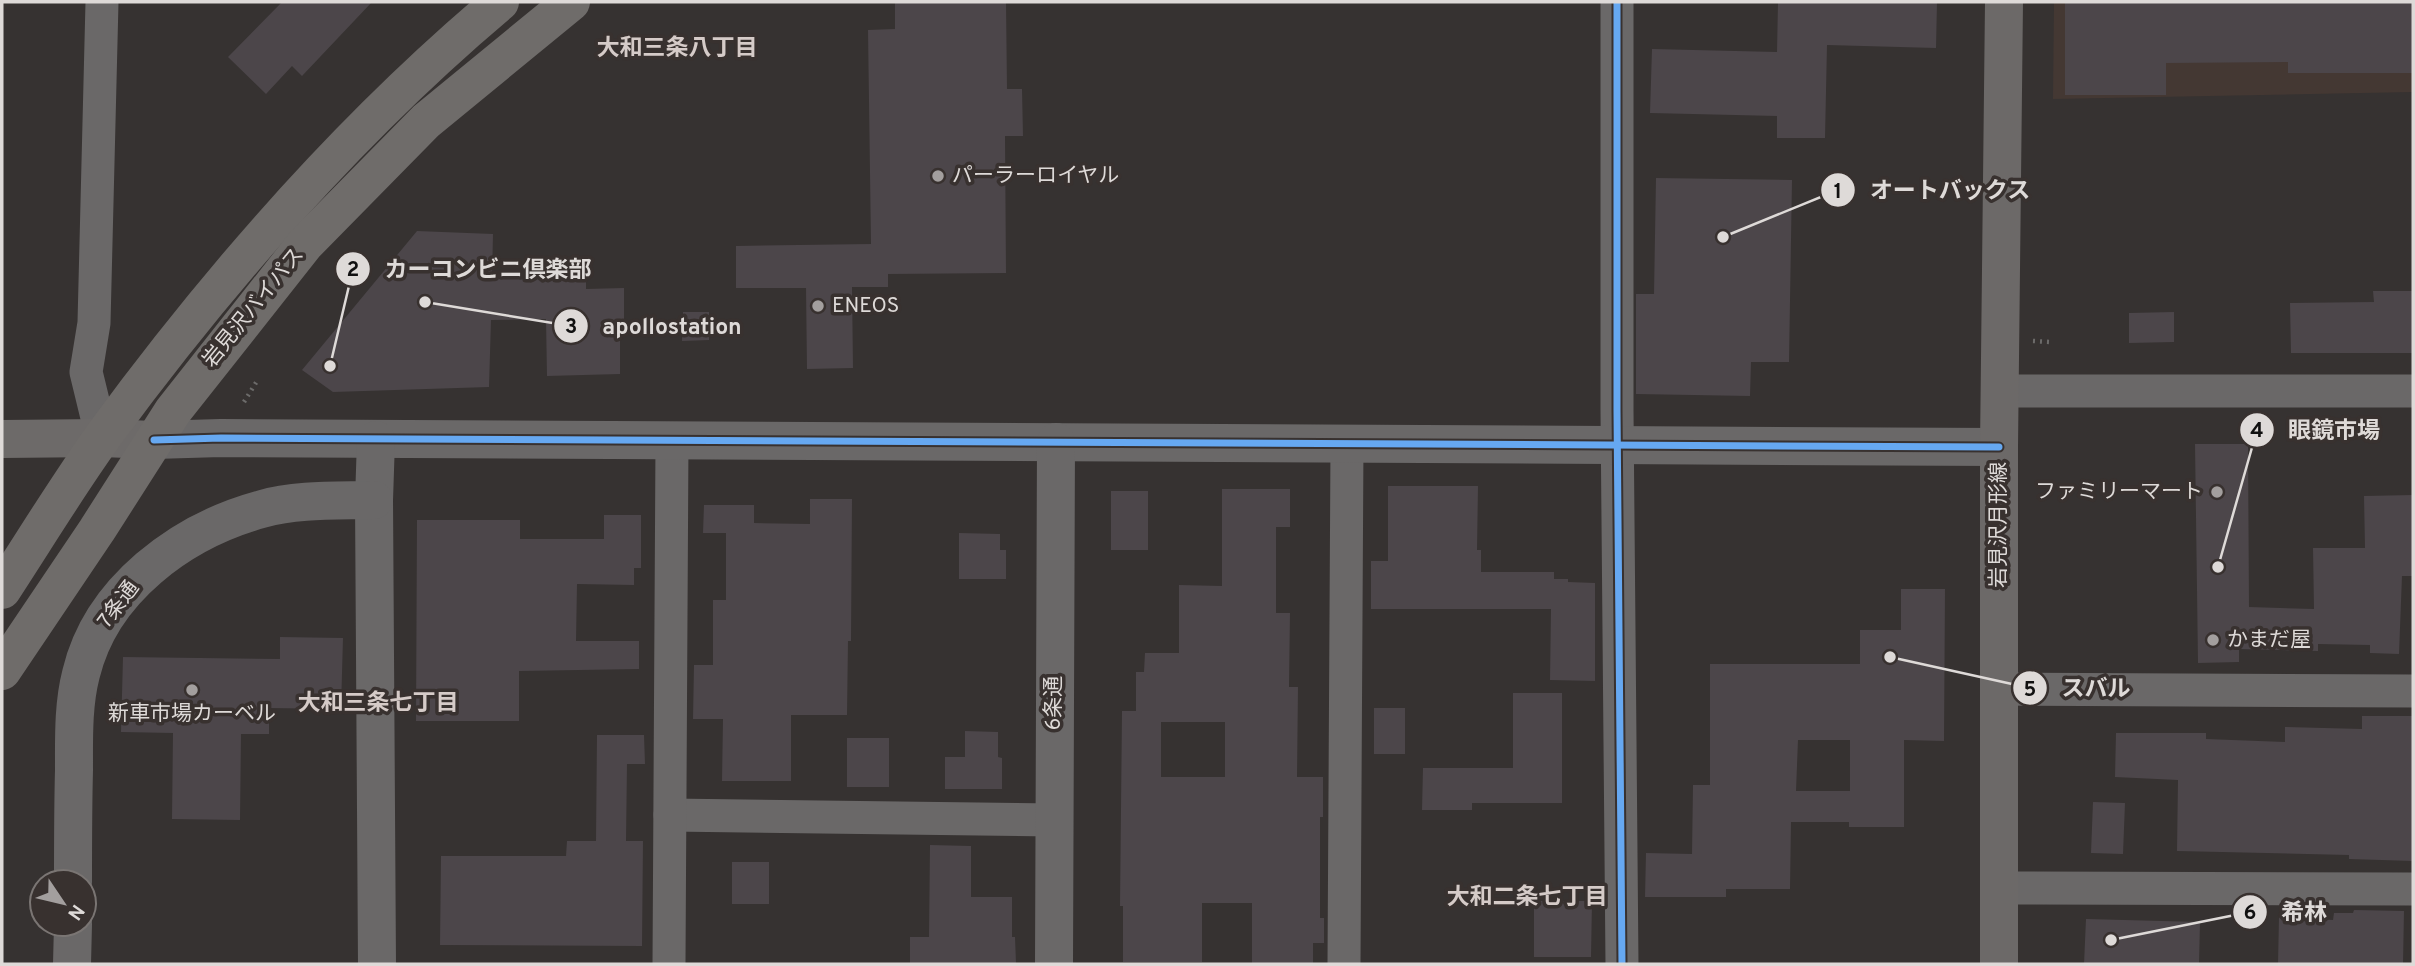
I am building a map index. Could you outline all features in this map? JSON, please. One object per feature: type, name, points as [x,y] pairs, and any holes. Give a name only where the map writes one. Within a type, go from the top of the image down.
[{"type":"highway","name":"岩見沢バイパス","points":[[2,590],[102,438],[178,337],[258,241],[342,149],[446,47],[500,2]]},
{"type":"highway","name":"岩見沢バイパス","points":[[2,671],[154,440],[212,361],[305,244],[426,121],[571,2]]},
{"type":"main road","name":"岩見沢月形線","points":[[1999,964],[1999,447],[2004,2]]},
{"type":"main road","points":[[2,439],[154,440]]},
{"type":"street","points":[[102,2],[94,323],[86,372],[102,438]]},
{"type":"street","points":[[1617,2],[1617,445],[1622,964]]},
{"type":"street","points":[[2000,391],[2413,391]]},
{"type":"street","points":[[154,440],[221,438],[1999,447]]},
{"type":"street","points":[[376,440],[374,499],[377,964]]},
{"type":"street","points":[[669,964],[672,440]]},
{"type":"street","name":"6条通","points":[[1054,964],[1056,442]]},
{"type":"street","points":[[1344,964],[1347,443]]},
{"type":"street","name":"7条通","points":[[73,868],[75,705],[81,673],[90,648],[104,620],[120,597],[135,580],[172,550],[191,538],[239,516],[264,508],[295,504],[374,499]]},
{"type":"street","points":[[1999,689],[2413,691]]},
{"type":"street","points":[[670,815],[1054,820]]},
{"type":"street","points":[[1999,888],[2413,889]]},
{"type":"street","points":[[72,964],[73,938]]},
{"type":"shaded area","points":[[2054,2],[2413,2],[2413,92],[2053,99]]},
{"type":"building","points":[[282,2],[372,2],[302,76],[292,66],[266,94],[228,57]]},
{"type":"building","name":"パーラーロイヤル","points":[[895,2],[1006,2],[1007,89],[1022,89],[1023,136],[1005,136],[1006,273],[888,274],[888,287],[852,287],[853,368],[807,369],[806,288],[736,288],[736,246],[871,244],[868,30],[895,29]]},
{"type":"building","points":[[1778,2],[1937,2],[1936,48],[1827,45],[1825,138],[1777,138],[1777,116],[1650,113],[1652,49],[1777,52]]},
{"type":"building","points":[[2065,2],[2413,2],[2413,73],[2288,73],[2288,62],[2166,63],[2166,95],[2065,95]]},
{"type":"building","points":[[1656,178],[1792,180],[1789,362],[1751,362],[1750,396],[1636,394],[1636,294],[1654,294]]},
{"type":"building","points":[[417,231],[493,234],[492,278],[586,277],[586,289],[624,288],[624,336],[620,336],[620,374],[547,376],[546,319],[491,320],[489,387],[333,392],[302,370]]},
{"type":"building","points":[[2373,291],[2413,291],[2413,353],[2291,353],[2290,303],[2374,302]]},
{"type":"building","points":[[683,312],[709,312],[709,340],[682,341]]},
{"type":"building","points":[[2174,312],[2174,342],[2129,343],[2129,313]]},
{"type":"building","points":[[2195,444],[2248,444],[2249,607],[2314,609],[2313,548],[2365,548],[2364,496],[2413,495],[2413,576],[2402,576],[2399,654],[2370,653],[2370,645],[2318,644],[2318,651],[2239,649],[2239,662],[2198,663]]},
{"type":"building","points":[[1388,486],[1478,486],[1477,550],[1481,550],[1481,572],[1554,572],[1554,579],[1595,583],[1595,681],[1550,680],[1551,609],[1371,609],[1371,561],[1388,561]]},
{"type":"building","points":[[1222,489],[1290,489],[1290,527],[1276,527],[1276,613],[1290,613],[1289,687],[1298,687],[1297,777],[1323,777],[1323,817],[1320,817],[1320,918],[1324,918],[1324,943],[1313,943],[1313,964],[1252,964],[1252,903],[1202,903],[1202,962],[1123,962],[1123,906],[1120,906],[1122,711],[1136,711],[1136,672],[1144,672],[1145,653],[1179,653],[1179,585],[1222,586]],"holes":[[[1161,722],[1225,722],[1225,777],[1161,777]]]},
{"type":"building","points":[[1111,491],[1148,491],[1148,550],[1111,550]]},
{"type":"building","points":[[810,499],[852,499],[851,641],[848,641],[847,715],[791,715],[791,781],[722,781],[723,719],[693,719],[694,665],[713,665],[713,600],[726,600],[726,533],[703,533],[704,505],[754,505],[754,523],[810,524]]},
{"type":"building","points":[[604,515],[641,515],[641,568],[634,568],[634,585],[577,584],[576,641],[639,641],[639,669],[519,671],[519,721],[416,721],[417,520],[520,520],[520,539],[604,539]]},
{"type":"building","points":[[959,533],[1000,534],[1000,550],[1006,550],[1006,579],[959,579]]},
{"type":"building","points":[[1901,589],[1945,589],[1944,741],[1904,740],[1904,827],[1849,827],[1849,822],[1791,822],[1790,889],[1726,889],[1726,897],[1645,897],[1646,853],[1692,854],[1693,785],[1710,785],[1710,664],[1860,664],[1860,630],[1901,630]],"holes":[[[1798,740],[1850,740],[1850,791],[1796,791]]]},
{"type":"building","points":[[280,637],[343,638],[341,709],[269,708],[269,734],[241,734],[240,820],[172,819],[173,733],[121,732],[123,657],[280,659]]},
{"type":"building","points":[[1513,693],[1562,693],[1562,803],[1472,803],[1472,810],[1422,810],[1423,768],[1513,768]]},
{"type":"building","points":[[1374,708],[1405,708],[1405,754],[1374,754]]},
{"type":"building","points":[[2362,716],[2413,716],[2413,861],[2349,859],[2349,855],[2177,851],[2178,780],[2115,777],[2116,733],[2206,733],[2206,739],[2285,742],[2285,727],[2362,729]]},
{"type":"building","points":[[965,731],[998,732],[998,757],[1002,758],[1002,789],[945,789],[945,757],[965,757]]},
{"type":"building","points":[[597,735],[644,735],[645,764],[627,764],[626,841],[643,841],[642,946],[440,945],[441,856],[566,856],[567,841],[596,841]]},
{"type":"building","points":[[847,738],[889,738],[889,787],[847,787]]},
{"type":"building","points":[[2093,802],[2125,803],[2123,854],[2091,853]]},
{"type":"building","points":[[930,845],[971,846],[971,897],[1012,897],[1012,937],[1015,937],[1016,963],[910,964],[910,937],[929,937]]},
{"type":"building","points":[[732,862],[769,862],[769,904],[732,904]]},
{"type":"building","points":[[1534,901],[1592,901],[1591,957],[1534,957]]},
{"type":"building","points":[[2354,910],[2404,911],[2403,964],[2278,964],[2279,917],[2333,920],[2334,913],[2353,913]]},
{"type":"building","points":[[2086,919],[2200,922],[2199,964],[2084,964]]},
{"type":"cycle path","points":[[1617,2],[1617,410],[1622,964]]},
{"type":"cycle path","points":[[154,440],[221,438],[1999,447]]},
{"type":"place","name":"パーラーロイヤル","points":[[938,176]]},
{"type":"place","name":"オートバックス","points":[[1723,237]]},
{"type":"place","name":"apollostation","points":[[425,302]]},
{"type":"place","name":"ENEOS","points":[[818,306]]},
{"type":"place","name":"カーコンビニ倶楽部","points":[[330,366]]},
{"type":"place","name":"ファミリーマート","points":[[2217,492]]},
{"type":"place","name":"眼鏡市場","points":[[2218,567]]},
{"type":"place","name":"かまだ屋","points":[[2213,640]]},
{"type":"place","name":"スバル","points":[[1890,657]]},
{"type":"place","name":"新車市場カーベル","points":[[192,690]]},
{"type":"place","name":"希林","points":[[2111,940]]},
{"type":"district","name":"大和三条八丁目","points":[[677,49]]},
{"type":"district","name":"大和三条七丁目","points":[[378,704]]},
{"type":"district","name":"大和二条七丁目","points":[[1527,898]]}]
